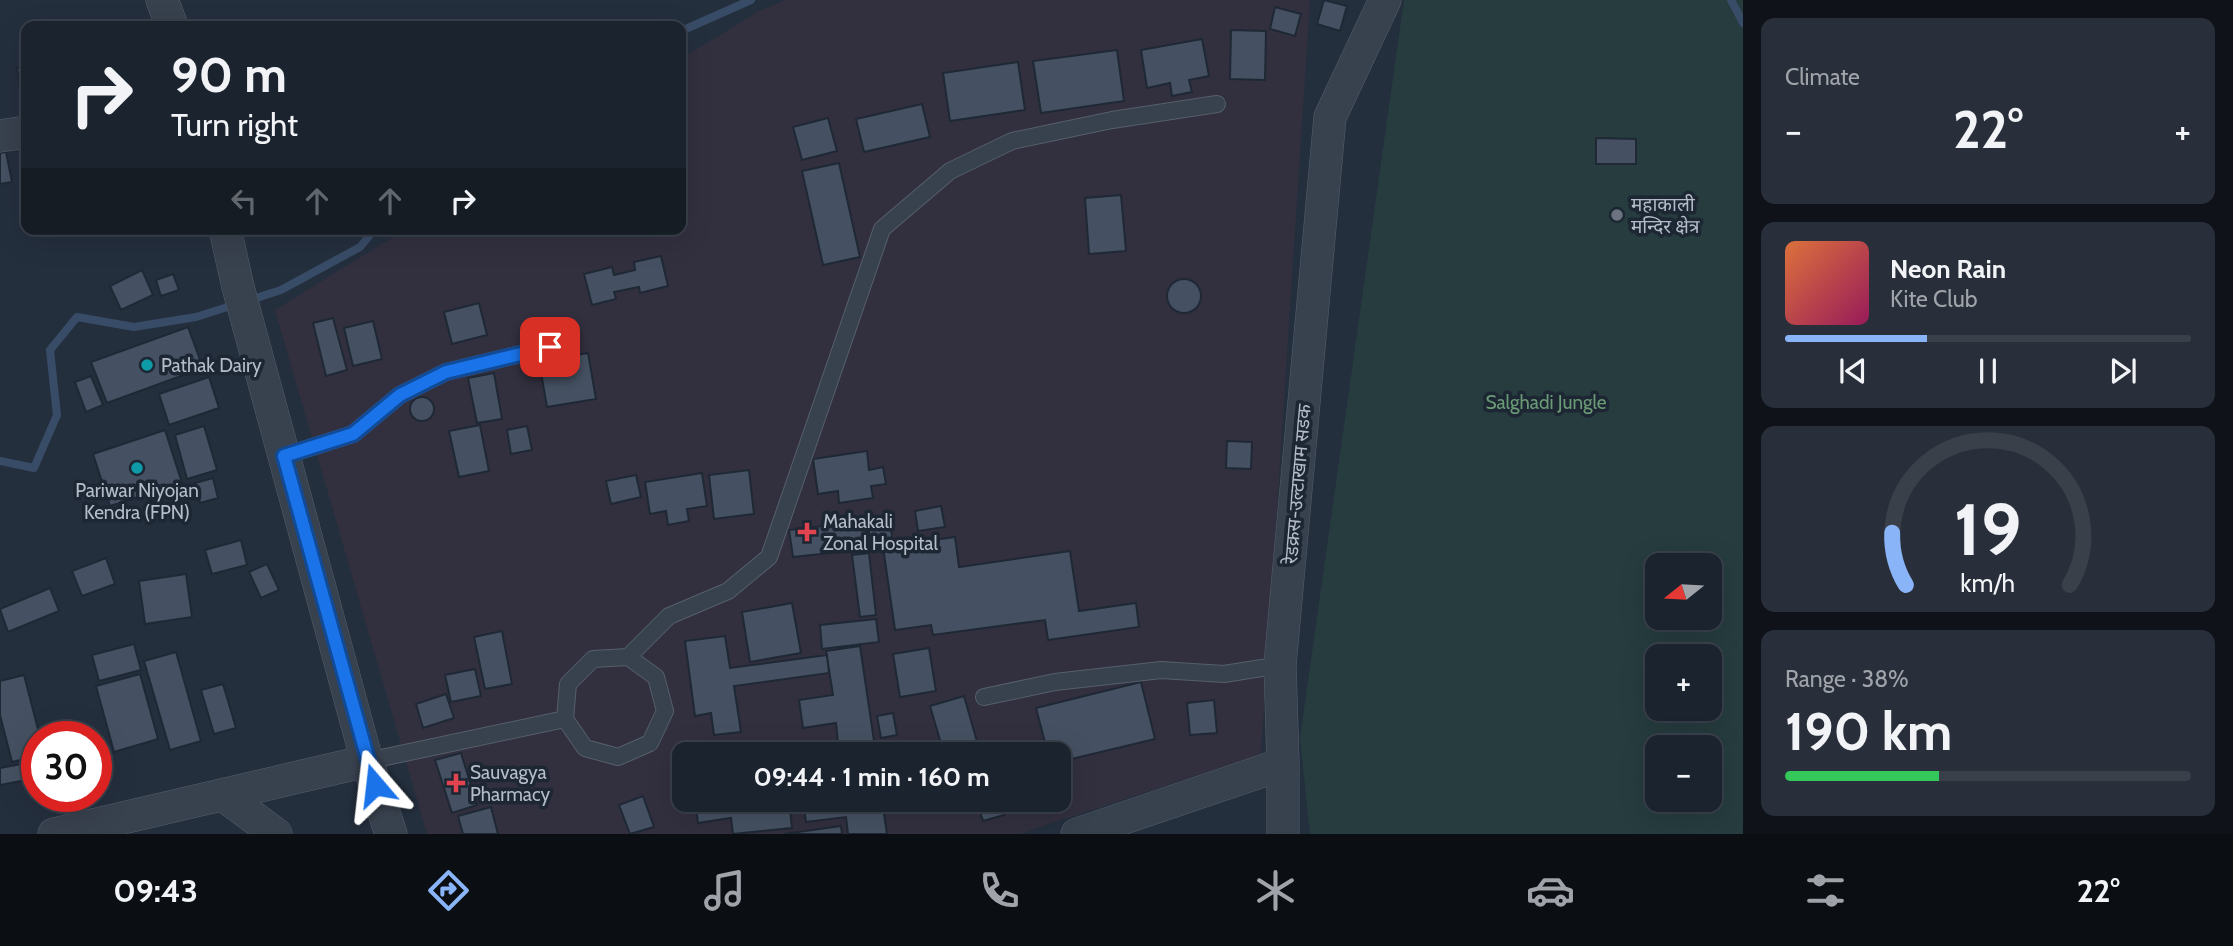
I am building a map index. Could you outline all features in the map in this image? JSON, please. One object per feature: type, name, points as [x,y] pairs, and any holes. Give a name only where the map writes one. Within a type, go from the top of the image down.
[{"type":"street","points":[[162,0],[170,21]]},
{"type":"street","name":"रेडक्रस-उल्टाखाम सडक","points":[[1283,834],[1280,665],[1330,117],[1385,0]]},
{"type":"street","points":[[0,135],[21,133]]},
{"type":"street","points":[[226,235],[238,287],[367,761],[391,834]]},
{"type":"street","points":[[54,834],[367,761]]},
{"type":"street","points":[[1077,834],[1283,764]]},
{"type":"street","points":[[223,795],[276,834]]},
{"type":"lane","points":[[628,657],[669,616],[728,591],[769,557],[882,229],[950,171],[1012,141],[1112,120],[1217,104]]},
{"type":"lane","points":[[284,456],[353,434],[400,395],[446,372],[550,347]]},
{"type":"lane","points":[[628,657],[656,677],[665,711],[650,743],[618,757],[585,748],[565,719],[568,684],[593,659],[628,657]]},
{"type":"lane","points":[[984,697],[1055,682],[1161,670],[1224,674],[1280,665]]},
{"type":"lane","points":[[367,761],[565,719]]},
{"type":"shaded area","name":"Mahakali Zonal Hospital","points":[[786,0],[1310,0],[1261,754],[1020,834],[427,834],[275,310],[396,235],[686,235],[686,56],[759,11]]},
{"type":"green space","name":"Salghadi Jungle","points":[[1404,0],[1743,0],[1743,834],[1310,834],[1300,738]]},
{"type":"building","points":[[1324,0],[1347,6],[1340,31],[1317,24]]},
{"type":"building","points":[[1275,7],[1301,14],[1295,36],[1270,29]]},
{"type":"building","points":[[1231,30],[1266,31],[1265,80],[1230,79]]},
{"type":"building","points":[[1202,39],[1209,76],[1189,80],[1192,92],[1172,96],[1170,83],[1147,88],[1141,50]]},
{"type":"building","points":[[1117,50],[1124,101],[1041,113],[1033,61]]},
{"type":"building","points":[[1018,62],[1025,110],[950,121],[943,73]]},
{"type":"building","points":[[17,68],[21,68],[21,94]]},
{"type":"building","points":[[922,104],[930,137],[864,152],[856,119]]},
{"type":"building","points":[[828,118],[837,151],[802,160],[793,127]]},
{"type":"building","points":[[1596,138],[1636,139],[1636,164],[1596,164]]},
{"type":"building","points":[[6,152],[12,182],[0,184],[0,153]]},
{"type":"building","points":[[839,163],[860,257],[823,265],[802,171]]},
{"type":"building","points":[[1121,195],[1126,251],[1089,254],[1085,198]]},
{"type":"building","points":[[661,256],[668,286],[640,293],[639,287],[614,292],[616,299],[592,305],[584,274],[612,267],[614,275],[635,270],[634,262]]},
{"type":"building","points":[[142,270],[153,295],[121,310],[110,286]]},
{"type":"building","points":[[173,274],[179,290],[161,296],[156,280]]},
{"type":"building","points":[[1184,279],[1196,284],[1201,296],[1196,308],[1184,313],[1172,308],[1167,296],[1172,284]]},
{"type":"building","points":[[479,303],[487,335],[452,344],[444,312]]},
{"type":"building","points":[[333,318],[347,370],[326,376],[313,323]]},
{"type":"building","points":[[373,321],[382,359],[353,366],[344,328]]},
{"type":"building","name":"Pathak Dairy","points":[[188,327],[203,368],[107,403],[91,362]]},
{"type":"building","points":[[588,353],[596,399],[547,407],[539,361]]},
{"type":"building","points":[[494,373],[502,419],[477,423],[468,378]]},
{"type":"building","points":[[91,376],[103,405],[86,412],[75,382]]},
{"type":"building","points":[[209,377],[219,408],[169,425],[159,394]]},
{"type":"building","points":[[422,397],[431,400],[434,409],[431,418],[422,421],[413,418],[410,409],[413,400]]},
{"type":"building","points":[[480,425],[489,471],[459,477],[449,431]]},
{"type":"building","points":[[204,426],[217,470],[187,479],[175,435]]},
{"type":"building","points":[[527,426],[532,450],[511,454],[507,430]]},
{"type":"building","name":"Pariwar Niyojan Kendra (FPN)","points":[[165,430],[182,483],[110,506],[93,454]]},
{"type":"building","points":[[1227,441],[1252,442],[1251,469],[1226,468]]},
{"type":"building","points":[[867,451],[869,470],[883,467],[886,484],[871,486],[873,498],[839,503],[838,491],[818,494],[813,459]]},
{"type":"building","points":[[749,470],[754,514],[714,519],[709,475]]},
{"type":"building","points":[[702,473],[707,506],[687,509],[689,521],[668,525],[666,511],[650,514],[645,482]]},
{"type":"building","points":[[636,475],[641,497],[611,504],[606,481]]},
{"type":"building","points":[[213,478],[218,498],[200,503],[195,483]]},
{"type":"building","points":[[941,506],[945,527],[918,531],[915,511]]},
{"type":"building","points":[[865,521],[868,549],[793,557],[789,530]]},
{"type":"building","points":[[891,524],[892,540],[871,543],[868,527]]},
{"type":"building","points":[[955,537],[959,567],[1070,551],[1079,611],[1136,603],[1139,627],[1048,640],[1045,620],[933,635],[931,625],[895,630],[883,547]]},
{"type":"building","points":[[241,540],[247,565],[212,574],[205,550]]},
{"type":"building","points":[[869,553],[876,615],[860,617],[852,555]]},
{"type":"building","points":[[106,558],[115,584],[82,596],[72,571]]},
{"type":"building","points":[[267,564],[279,590],[261,598],[249,572]]},
{"type":"building","points":[[186,574],[192,617],[145,624],[139,581]]},
{"type":"building","points":[[50,588],[59,611],[8,632],[0,609]]},
{"type":"building","points":[[792,603],[801,653],[750,662],[742,612]]},
{"type":"building","points":[[876,619],[879,642],[822,649],[820,625]]},
{"type":"building","points":[[502,631],[512,684],[485,689],[474,637]]},
{"type":"building","points":[[725,636],[730,668],[827,655],[829,673],[734,686],[741,732],[714,735],[711,713],[695,716],[685,641]]},
{"type":"building","points":[[134,644],[141,670],[99,681],[92,655]]},
{"type":"building","points":[[860,646],[874,742],[838,742],[836,723],[803,728],[799,700],[833,695],[826,651]]},
{"type":"building","points":[[929,648],[936,691],[900,697],[893,654]]},
{"type":"building","points":[[176,652],[201,741],[170,750],[144,661]]},
{"type":"building","points":[[475,669],[481,696],[451,702],[445,675]]},
{"type":"building","points":[[140,674],[158,739],[114,752],[112,721],[106,721],[96,686]]},
{"type":"building","points":[[24,675],[36,721],[21,721],[21,760],[12,762],[0,715],[0,681]]},
{"type":"building","points":[[1141,682],[1155,739],[1071,759],[1071,742],[1045,742],[1036,708]]},
{"type":"building","points":[[223,684],[236,728],[214,734],[201,690]]},
{"type":"building","points":[[446,694],[454,718],[423,728],[416,704]]},
{"type":"building","points":[[964,696],[977,742],[940,742],[930,706]]},
{"type":"building","points":[[1214,700],[1217,733],[1190,735],[1187,703]]},
{"type":"building","points":[[893,713],[897,735],[881,738],[877,716]]},
{"type":"building","name":"Sauvagya Pharmacy","points":[[461,753],[477,805],[452,813],[435,760]]},
{"type":"building","points":[[21,764],[21,781],[0,785],[0,768]]},
{"type":"building","points":[[643,796],[654,827],[630,834],[619,805]]},
{"type":"building","points":[[491,807],[498,834],[463,834],[458,816]]},
{"type":"building","points":[[697,812],[790,812],[792,828],[733,834],[731,818],[698,823]]},
{"type":"building","points":[[805,812],[884,812],[887,834],[848,834],[846,817],[806,822]]},
{"type":"building","points":[[980,812],[1003,812],[1004,815],[983,821]]},
{"type":"building","points":[[841,826],[842,834],[784,834]]},
{"type":"waterway","points":[[686,29],[751,0]]},
{"type":"waterway","points":[[1731,0],[1743,23]]},
{"type":"waterway","points":[[250,300],[281,290],[360,247],[370,235]]},
{"type":"waterway","points":[[0,461],[34,468],[57,415],[50,350],[77,317],[134,327],[196,317],[237,304]]},
{"type":"place","name":"महाकाली मन्दिर क्षेत्र","points":[[1617,215]]},
{"type":"place","name":"Pathak Dairy","points":[[147,365]]},
{"type":"place","name":"Pariwar Niyojan Kendra (FPN)","points":[[137,468]]},
{"type":"place","name":"Mahakali Zonal Hospital","points":[[807,532]]},
{"type":"place","name":"Sauvagya Pharmacy","points":[[456,783]]},
{"type":"route","points":[[375,785],[284,456],[353,434],[400,395],[446,372],[550,347]]}]
